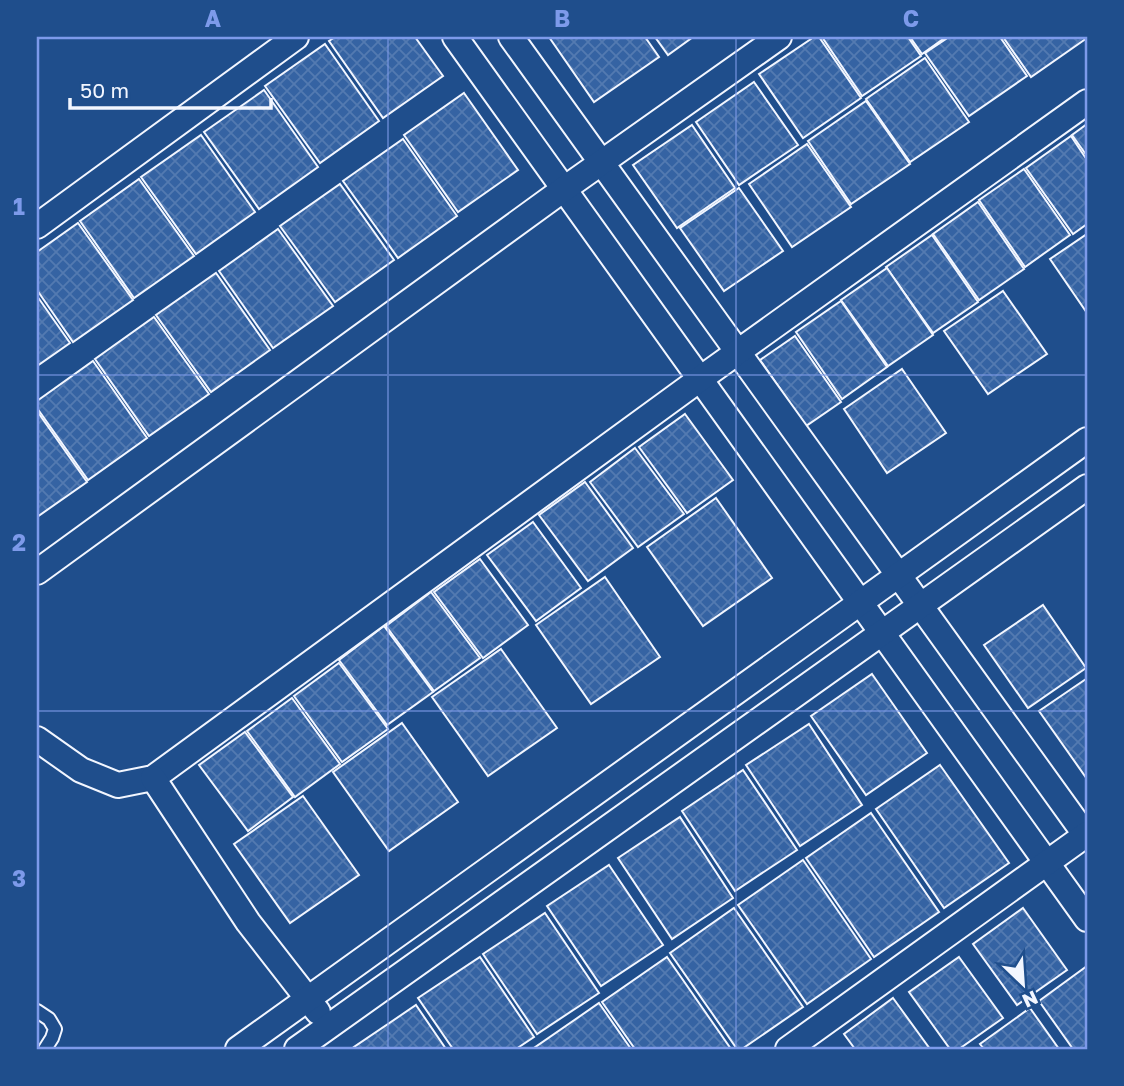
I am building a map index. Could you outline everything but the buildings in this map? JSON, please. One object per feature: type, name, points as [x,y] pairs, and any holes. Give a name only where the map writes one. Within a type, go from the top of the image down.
[{"type":"street","points":[[37,226],[296,37]]},
{"type":"street","points":[[455,37],[1087,919]]},
{"type":"street","points":[[511,37],[1087,835],[788,1049]]},
{"type":"street","points":[[37,572],[601,162],[779,37]]},
{"type":"street","points":[[37,739],[81,770],[118,785],[153,778],[700,379],[1087,102]]},
{"type":"street","points":[[238,1049],[1087,440]]},
{"type":"street","points":[[297,1049],[1087,487]]},
{"type":"street","points":[[153,778],[248,922],[328,1027]]},
{"type":"lane","points":[[37,1011],[49,1019],[55,1029],[45,1049]]}]
